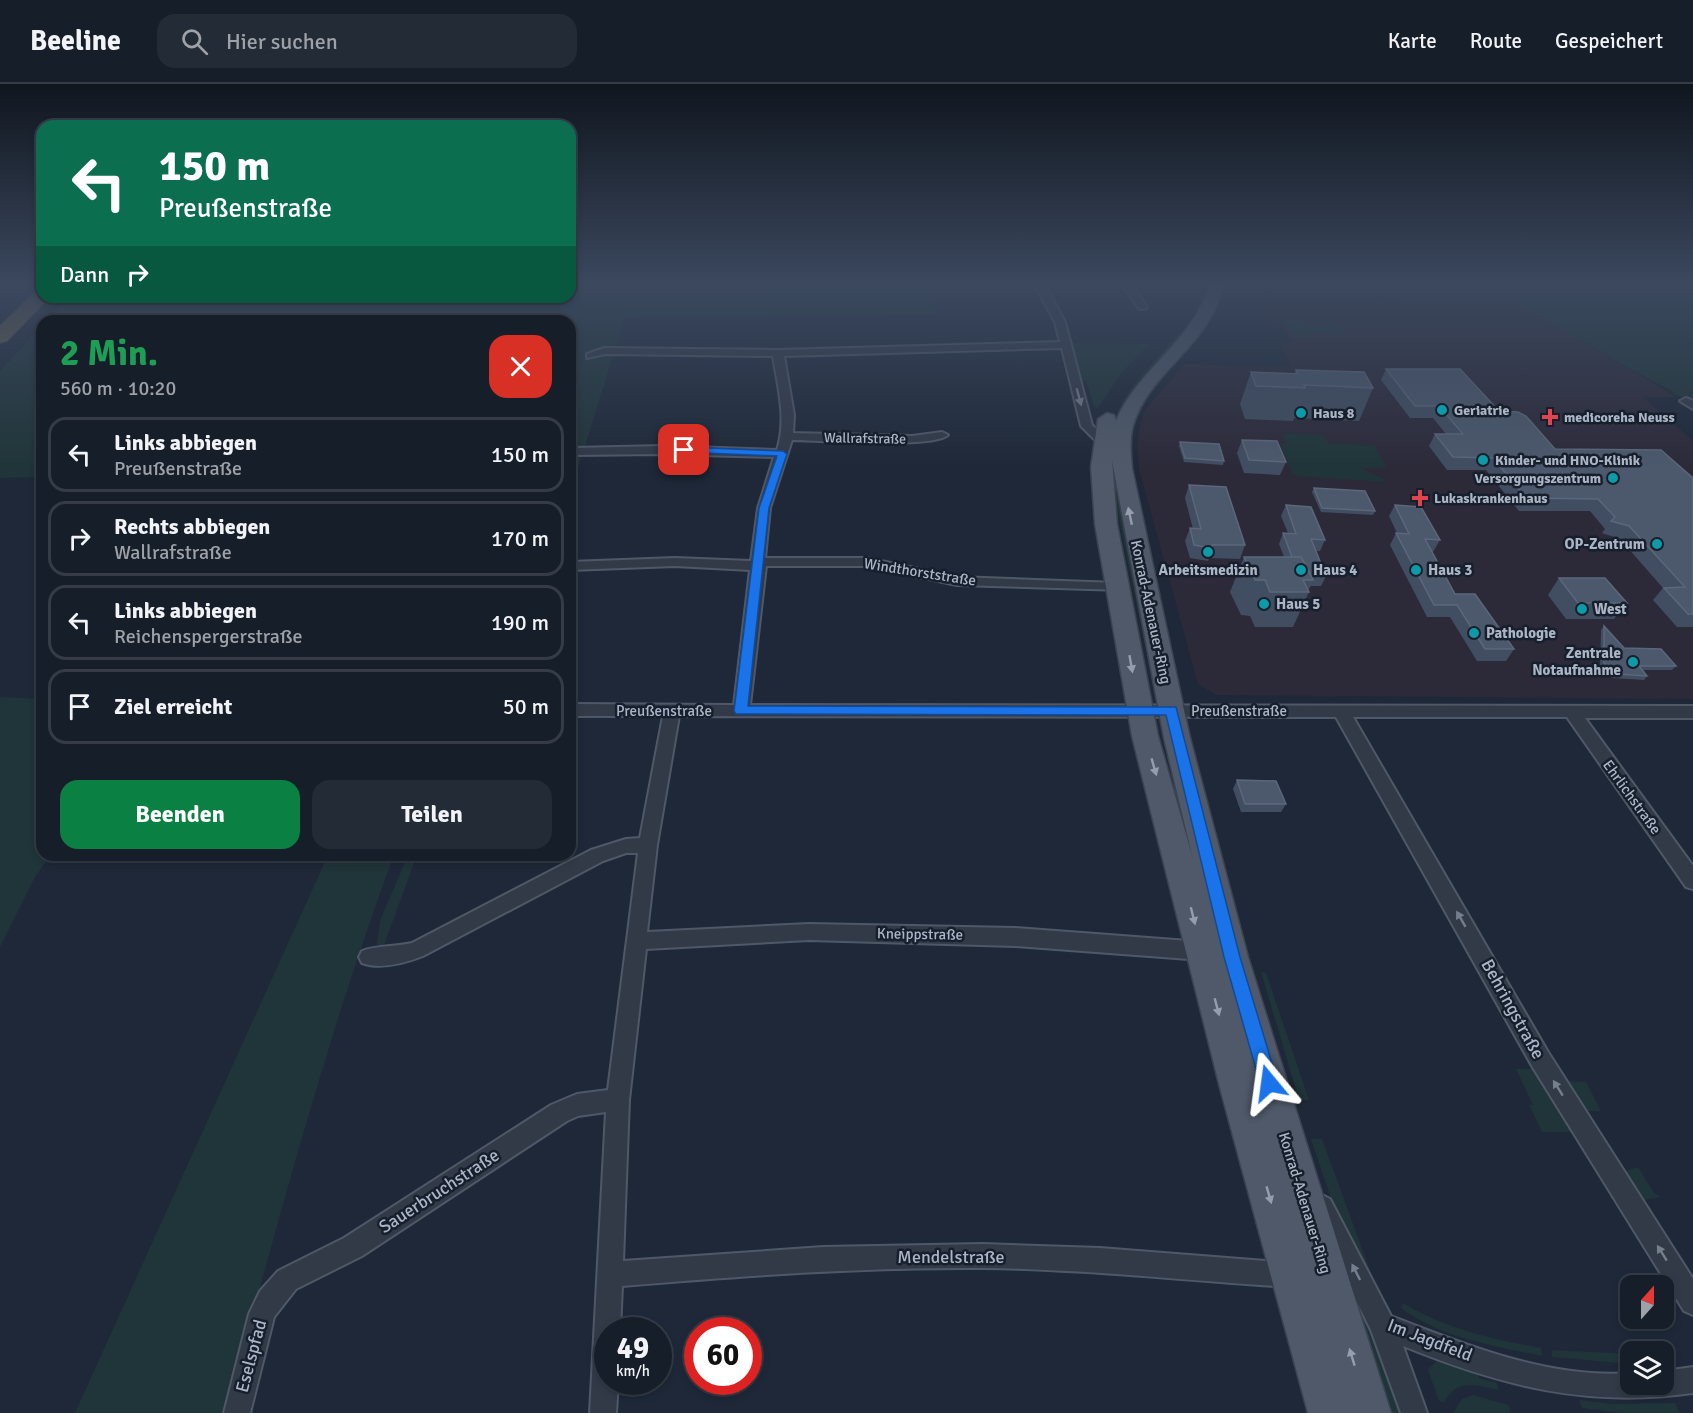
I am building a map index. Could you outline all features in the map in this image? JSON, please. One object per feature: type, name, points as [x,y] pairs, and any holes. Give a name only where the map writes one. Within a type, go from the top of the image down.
[{"type":"main road","name":"Konrad-Adenauer-Ring","points":[[1164,344],[1117,399],[1108,417],[1103,442],[1102,492],[1140,710],[1202,951],[1330,1413]]},
{"type":"main road","name":"Konrad-Adenauer-Ring","points":[[1182,344],[1134,403],[1122,434],[1125,495],[1172,710],[1232,957],[1369,1413]]},
{"type":"street","points":[[591,356],[603,351],[778,353],[1066,345],[1087,426],[1103,442]]},
{"type":"street","points":[[741,711],[764,508],[787,436],[788,415],[778,353]]},
{"type":"street","name":"Wallrafstraße","points":[[787,436],[912,439],[942,435]]},
{"type":"street","points":[[576,452],[663,450],[783,454]]},
{"type":"street","name":"Windthorststraße","points":[[576,566],[675,562],[878,563],[957,581],[1117,587]]},
{"type":"street","name":"Preußenstraße","points":[[576,710],[1693,712]]},
{"type":"street","points":[[603,1413],[618,1101],[648,845],[672,711]]},
{"type":"street","name":"Behringstraße","points":[[1341,711],[1540,1059],[1693,1302]]},
{"type":"street","name":"Ehrlichstraße","points":[[1572,712],[1693,881]]},
{"type":"street","points":[[369,957],[395,956],[416,950],[597,855],[626,846],[648,845]]},
{"type":"street","name":"Kneippstraße","points":[[637,941],[821,932],[1015,937],[1202,951]]},
{"type":"street","name":"Sauerbruchstraße","points":[[269,1300],[293,1276],[353,1247],[559,1113],[577,1105],[618,1101]]},
{"type":"street","name":"Im Jagdfeld","points":[[1282,1126],[1382,1325],[1448,1350],[1532,1374],[1585,1384],[1620,1384]]},
{"type":"street","name":"Mendelstraße","points":[[610,1275],[744,1263],[911,1256],[1038,1257],[1292,1275]]},
{"type":"street","name":"Eselspfad","points":[[237,1413],[262,1314],[269,1300]]},
{"type":"street","points":[[1382,1325],[1414,1413]]},
{"type":"street","name":"Im Jagdfeld","points":[[1674,1382],[1693,1380]]},
{"type":"shaded area","name":"Lukaskrankenhaus","points":[[1281,344],[1588,344],[1676,397],[1643,397],[1693,441],[1693,699],[1216,695],[1198,684],[1139,469],[1137,446],[1140,424],[1147,407],[1185,364],[1292,367]]},
{"type":"green space","points":[[25,344],[36,344],[36,477],[0,478],[0,371]]},
{"type":"green space","points":[[576,344],[617,344],[576,475]]},
{"type":"green space","points":[[1149,344],[1122,372],[1098,408],[1094,407],[1086,380],[1079,380],[1070,345]]},
{"type":"green space","points":[[1170,344],[1173,344],[1150,368],[1126,401],[1118,419],[1114,449],[1115,479],[1156,679],[1152,679],[1111,479],[1110,455],[1116,416],[1124,400],[1146,370]]},
{"type":"green space","points":[[1588,344],[1693,344],[1693,400],[1672,394],[1676,393]]},
{"type":"green space","points":[[1282,433],[1323,435],[1329,443],[1374,445],[1387,468],[1361,468],[1389,482],[1297,476],[1292,473],[1281,444],[1287,444]]},
{"type":"green space","points":[[0,697],[36,699],[36,861],[47,861],[35,877],[0,947]]},
{"type":"green space","points":[[325,861],[392,861],[324,1062],[226,1413],[75,1413]]},
{"type":"green space","points":[[405,861],[415,861],[384,945],[377,945],[380,921]]},
{"type":"green space","points":[[1261,972],[1266,973],[1309,1100],[1299,1100]]},
{"type":"green space","points":[[1516,1069],[1533,1069],[1573,1132],[1542,1132],[1529,1105],[1533,1105]]},
{"type":"green space","points":[[1567,1081],[1586,1082],[1601,1111],[1586,1111]]},
{"type":"green space","points":[[1311,1139],[1322,1139],[1372,1276],[1335,1210]]},
{"type":"green space","points":[[1638,1167],[1654,1193],[1660,1197],[1643,1200],[1625,1171]]},
{"type":"green space","points":[[1346,1283],[1352,1284],[1389,1376],[1401,1413],[1386,1413]]},
{"type":"green space","points":[[1403,1303],[1436,1320],[1470,1332],[1541,1348],[1542,1356],[1468,1340],[1451,1334],[1433,1327],[1401,1308]]},
{"type":"green space","points":[[1552,1350],[1620,1353],[1620,1363],[1552,1357]]},
{"type":"green space","points":[[1437,1361],[1477,1370],[1479,1378],[1497,1383],[1498,1390],[1475,1386],[1461,1387],[1454,1390],[1444,1402],[1439,1401],[1428,1370]]},
{"type":"green space","points":[[1473,1395],[1508,1405],[1511,1413],[1453,1413],[1462,1399]]},
{"type":"green space","points":[[1579,1400],[1613,1404],[1675,1403],[1680,1413],[1624,1413],[1582,1408]]},
{"type":"building","points":[[1386,369],[1460,369],[1499,411],[1518,412],[1526,416],[1555,449],[1661,450],[1693,478],[1693,614],[1688,614],[1664,588],[1685,587],[1629,526],[1611,521],[1615,517],[1598,499],[1526,498],[1493,458],[1453,457],[1435,434],[1463,434],[1439,406],[1415,406]]},
{"type":"building","points":[[1296,370],[1364,372],[1373,388],[1304,385],[1305,388],[1256,386],[1251,372],[1298,374]]},
{"type":"building","points":[[1242,440],[1277,441],[1286,462],[1249,460]]},
{"type":"building","points":[[1180,442],[1219,444],[1224,461],[1185,458]]},
{"type":"building","points":[[1189,485],[1226,487],[1245,545],[1212,545],[1212,548],[1194,545],[1190,528],[1201,529]]},
{"type":"building","points":[[1314,488],[1365,491],[1375,511],[1322,508]]},
{"type":"building","points":[[1286,505],[1311,507],[1325,540],[1311,539],[1326,576],[1311,575],[1301,557],[1292,557],[1283,533],[1296,534]]},
{"type":"building","points":[[1395,505],[1421,507],[1440,540],[1425,539],[1455,594],[1475,594],[1514,649],[1485,649],[1457,605],[1434,605],[1396,533],[1409,534]]},
{"type":"building","points":[[1244,557],[1301,557],[1313,580],[1303,580],[1309,592],[1270,592],[1265,580],[1255,580]]},
{"type":"building","points":[[1559,578],[1605,578],[1627,603],[1578,603]]},
{"type":"building","name":"Zentrale Notaufnahme","points":[[1604,626],[1624,648],[1661,649],[1676,666],[1639,666],[1647,676],[1616,674],[1604,663]]},
{"type":"building","points":[[1237,780],[1276,781],[1286,804],[1245,804]]},
{"type":"place","name":"Geriatrie","points":[[1442,410]]},
{"type":"place","name":"Haus 8","points":[[1301,413]]},
{"type":"place","name":"medicoreha Neuss","points":[[1550,417]]},
{"type":"place","name":"Kinder- und HNO-Klinik","points":[[1483,460]]},
{"type":"place","name":"Versorgungszentrum","points":[[1613,478]]},
{"type":"place","name":"Lukaskrankenhaus","points":[[1420,498]]},
{"type":"place","name":"OP-Zentrum","points":[[1657,544]]},
{"type":"place","name":"Arbeitsmedizin","points":[[1208,552]]},
{"type":"place","name":"Haus 4","points":[[1301,570]]},
{"type":"place","name":"Haus 3","points":[[1416,570]]},
{"type":"place","name":"Haus 5","points":[[1264,604]]},
{"type":"place","name":"West","points":[[1582,609]]},
{"type":"place","name":"Pathologie","points":[[1474,633]]},
{"type":"place","name":"Zentrale Notaufnahme","points":[[1633,662]]},
{"type":"route","points":[[684,450],[783,454],[764,508],[741,711],[1172,710],[1200,834],[1232,957],[1269,1083]]}]
